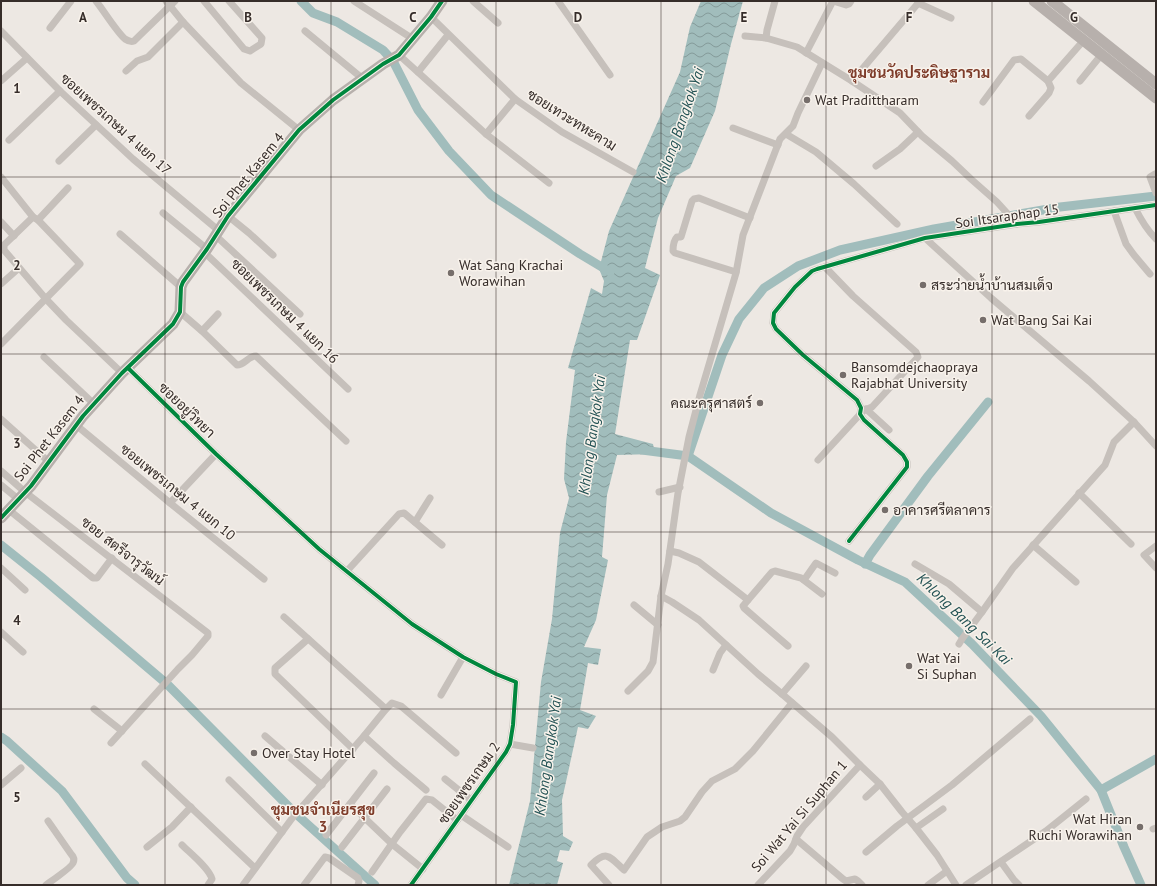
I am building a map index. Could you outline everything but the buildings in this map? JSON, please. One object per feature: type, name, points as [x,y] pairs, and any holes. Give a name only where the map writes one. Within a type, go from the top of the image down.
[{"type":"street","points":[[50,28],[71,1]]},
{"type":"street","points":[[96,1],[120,32],[131,42],[134,41],[170,3],[183,22],[241,83],[299,130]]},
{"type":"street","points":[[204,1],[244,49],[250,51],[261,44],[262,38],[229,1]]},
{"type":"street","points":[[354,1],[413,39]]},
{"type":"street","points":[[473,1],[498,23]]},
{"type":"street","points":[[558,1],[610,75]]},
{"type":"street","points":[[766,38],[775,1]]},
{"type":"street","points":[[806,53],[833,1],[846,5],[851,1]]},
{"type":"street","points":[[1034,1],[1156,98]]},
{"type":"street","points":[[1052,1],[1156,84]]},
{"type":"street","points":[[852,81],[919,2],[951,18]]},
{"type":"street","name":"Soi Phet Kasem 4","points":[[5,514],[22,496],[76,425],[94,404],[125,370],[174,324],[180,312],[181,287],[183,282],[206,251],[228,216],[299,130],[333,100],[396,56],[413,39],[431,17],[437,3]]},
{"type":"street","name":"ซอยเทวะทหะคาม","points":[[431,17],[515,99],[562,132],[633,172]]},
{"type":"street","points":[[126,71],[137,61],[148,57],[183,22]]},
{"type":"street","name":"ซอยเพชรเกษม 4 แยก 17","points":[[1,31],[60,91],[135,161],[217,233],[300,314]]},
{"type":"street","points":[[305,32],[363,79]]},
{"type":"street","points":[[418,72],[448,35]]},
{"type":"street","points":[[745,36],[766,38],[796,47],[852,81],[900,113],[918,132],[952,161],[1015,221]]},
{"type":"street","points":[[1048,81],[1084,40]]},
{"type":"street","points":[[1080,81],[1102,54]]},
{"type":"street","points":[[396,56],[418,72],[486,134],[548,183]]},
{"type":"street","points":[[1,81],[27,58]]},
{"type":"street","points":[[983,102],[1014,60],[1021,59],[1048,81],[1051,88],[1049,93],[1029,116]]},
{"type":"street","points":[[628,691],[648,671],[653,662],[661,596],[687,451],[700,395],[736,272],[743,235],[780,139],[793,126],[822,63]]},
{"type":"street","points":[[9,140],[60,91]]},
{"type":"street","points":[[486,134],[515,99]]},
{"type":"street","points":[[58,161],[96,125]]},
{"type":"street","points":[[733,128],[778,145]]},
{"type":"street","points":[[876,166],[900,149],[918,132]]},
{"type":"street","points":[[786,134],[816,152],[854,184],[897,224]]},
{"type":"street","points":[[1155,174],[1150,177],[1156,193]]},
{"type":"street","points":[[1,177],[35,218],[80,264],[1,344]]},
{"type":"street","points":[[1,222],[14,236],[68,188]]},
{"type":"street","points":[[736,272],[675,253],[673,249],[675,240],[681,237],[692,201],[696,198],[750,218]]},
{"type":"street","name":"Soi Itsaraphap 15","points":[[863,412],[857,400],[803,355],[776,329],[773,323],[774,313],[795,287],[812,271],[925,238],[1015,221],[1039,222],[1156,205]]},
{"type":"street","points":[[1135,208],[1140,220],[1156,239]]},
{"type":"street","points":[[1114,211],[1126,244],[1150,274]]},
{"type":"street","name":"ซอยเพชรเกษม 4 แยก 16","points":[[163,213],[206,251],[348,389]]},
{"type":"street","points":[[228,216],[273,255]]},
{"type":"street","points":[[120,234],[181,287]]},
{"type":"street","name":"ซอยอยู่วิทยา","points":[[14,236],[4,245],[4,250],[66,320],[125,370],[319,549],[412,624],[463,657],[496,674],[516,682],[517,684]]},
{"type":"street","points":[[925,238],[991,298],[1089,381],[1134,422],[1156,446]]},
{"type":"street","points":[[818,460],[863,412],[872,407],[918,357],[918,354],[853,296],[825,267]]},
{"type":"street","points":[[1,284],[19,268]]},
{"type":"street","points":[[180,312],[202,331],[237,366],[256,356],[346,441]]},
{"type":"street","points":[[202,331],[218,314]]},
{"type":"street","points":[[44,357],[94,404]]},
{"type":"street","points":[[863,412],[888,430]]},
{"type":"street","points":[[849,541],[906,467],[907,462],[903,455],[864,420],[863,412]]},
{"type":"street","points":[[1,419],[49,462]]},
{"type":"street","points":[[962,639],[1013,568],[1105,465],[1114,442],[1134,422]]},
{"type":"street","name":"ซอยเพชรเกษม 4 แยก 10","points":[[76,425],[264,579]]},
{"type":"street","points":[[170,503],[216,454]]},
{"type":"street","points":[[1,471],[22,496]]},
{"type":"street","points":[[1,485],[22,496]]},
{"type":"street","points":[[659,492],[680,487]]},
{"type":"street","points":[[1079,494],[1131,544]]},
{"type":"street","name":"ซอย สตรีจารุวัฒน์","points":[[22,496],[112,558],[208,633],[208,636],[192,655],[122,731]]},
{"type":"street","points":[[415,522],[430,498]]},
{"type":"street","points":[[347,571],[399,514],[404,513],[442,545]]},
{"type":"street","points":[[5,514],[93,578],[97,578],[112,558]]},
{"type":"street","points":[[1033,545],[1076,582]]},
{"type":"street","points":[[1156,546],[1144,555],[1156,568]]},
{"type":"street","points":[[670,551],[679,553],[707,567],[748,600]]},
{"type":"street","points":[[804,580],[816,563],[835,573]]},
{"type":"street","points":[[914,564],[949,584],[982,612]]},
{"type":"street","points":[[1,568],[25,590]]},
{"type":"street","points":[[788,646],[743,606],[774,571],[796,576],[804,580],[822,594]]},
{"type":"street","points":[[661,596],[699,620],[758,674],[832,737],[880,784],[916,828],[947,870],[956,885]]},
{"type":"street","points":[[634,605],[658,624]]},
{"type":"street","points":[[284,617],[386,709]]},
{"type":"street","points":[[1,632],[22,652]]},
{"type":"street","points":[[308,639],[275,668],[274,674],[353,749]]},
{"type":"street","points":[[713,670],[720,653],[726,645]]},
{"type":"street","points":[[441,695],[463,657]]},
{"type":"street","points":[[782,694],[806,666]]},
{"type":"street","name":"ซอยเพชรเกษม 2","points":[[410,885],[498,764],[510,744],[517,684]]},
{"type":"street","points":[[243,885],[295,814],[322,785],[392,703],[401,706],[456,753]]},
{"type":"street","points":[[609,885],[591,865],[598,858],[604,856],[610,857],[624,870],[647,838],[662,828],[680,821],[685,817],[702,792],[712,781],[740,765],[792,703]]},
{"type":"street","points":[[94,709],[122,731],[111,743]]},
{"type":"street","points":[[866,852],[952,785],[1030,720]]},
{"type":"street","points":[[265,736],[322,785]]},
{"type":"street","points":[[364,736],[426,790]]},
{"type":"street","points":[[510,744],[533,748]]},
{"type":"street","points":[[145,764],[255,868]]},
{"type":"street","name":"Soi Wat Yai Si Suphan 1","points":[[758,885],[790,851],[803,827],[860,765]]},
{"type":"street","points":[[1,785],[21,768]]},
{"type":"street","points":[[326,835],[374,773]]},
{"type":"street","points":[[444,778],[471,800]]},
{"type":"street","points":[[229,780],[282,832]]},
{"type":"street","points":[[866,797],[880,784]]},
{"type":"street","points":[[342,847],[386,789]]},
{"type":"street","points":[[372,872],[426,799],[432,800],[508,848]]},
{"type":"street","points":[[966,885],[1046,831],[1086,799]]},
{"type":"street","points":[[350,804],[392,844],[423,869]]},
{"type":"street","points":[[147,847],[172,827],[191,807]]},
{"type":"street","points":[[916,828],[944,809]]},
{"type":"street","points":[[46,885],[72,865],[74,860],[48,821]]},
{"type":"street","points":[[796,839],[843,879],[846,881],[855,879],[862,885]]},
{"type":"street","points":[[182,845],[210,875],[212,879],[208,885]]},
{"type":"street","points":[[304,885],[325,857],[329,858],[358,882]]},
{"type":"street","points":[[1001,862],[1019,885]]},
{"type":"street","points":[[928,885],[947,870]]},
{"type":"water","name":"Khlong Bangkok Yai","points":[[701,1],[743,1],[715,111],[690,168],[676,176],[658,218],[645,268],[660,275],[637,340],[630,340],[615,434],[653,444],[655,454],[617,455],[607,495],[602,557],[608,560],[596,620],[584,647],[601,649],[598,665],[588,663],[580,710],[596,716],[588,729],[578,727],[562,800],[563,836],[573,842],[569,851],[560,850],[557,861],[563,863],[557,885],[509,885],[530,801],[541,682],[552,619],[560,533],[569,498],[564,479],[566,442],[575,370],[568,368],[591,288],[602,294],[604,281],[599,269],[609,231],[680,72],[690,27]]},
{"type":"waterway","points":[[301,1],[313,13],[337,22],[383,50],[393,61],[418,110],[449,151],[491,195],[610,272]]},
{"type":"waterway","points":[[688,456],[722,355],[739,319],[764,288],[798,266],[840,250],[934,229],[1060,207],[1156,196]]},
{"type":"waterway","points":[[865,564],[928,476],[988,402]]},
{"type":"waterway","name":"Khlong Bang Sai Kai","points":[[642,450],[688,456],[771,513],[858,560],[905,582],[972,644],[1041,716],[1101,790],[1141,885]]},
{"type":"waterway","points":[[1,545],[167,684],[295,813],[375,885]]},
{"type":"waterway","points":[[1,737],[62,791],[127,878],[135,885]]},
{"type":"waterway","points":[[1101,790],[1156,759]]},
{"type":"cycle path","points":[[1,518],[31,486],[83,416],[122,373],[173,324],[180,312],[181,287],[183,282],[207,249],[228,216],[299,130],[333,100],[383,64],[399,55],[431,17],[442,1]]},
{"type":"cycle path","points":[[849,541],[907,467],[907,462],[903,455],[864,420],[860,414],[861,408],[857,400],[803,355],[776,329],[773,323],[774,313],[795,287],[812,271],[817,269],[925,238],[1156,205]]},
{"type":"cycle path","points":[[128,368],[216,454],[319,549],[412,624],[463,657],[496,674],[516,682],[513,725],[510,744],[506,752],[411,885]]},
{"type":"place","name":"Wat Pradittharam","points":[[807,100]]},
{"type":"place","name":"Wat Sang Krachai Worawihan","points":[[451,273]]},
{"type":"place","name":"สระว่ายน้ำบ้านสมเด็จ","points":[[923,285]]},
{"type":"place","name":"Wat Bang Sai Kai","points":[[983,320]]},
{"type":"place","name":"Bansomdejchaopraya Rajabhat University","points":[[843,375]]},
{"type":"place","name":"คณะครุศาสตร์","points":[[760,403]]},
{"type":"place","name":"อาคารศรีตลาคาร","points":[[885,510]]},
{"type":"place","name":"Wat Yai Si Suphan","points":[[909,666]]},
{"type":"place","name":"Over Stay Hotel","points":[[254,753]]},
{"type":"place","name":"Wat Hiran Ruchi Worawihan","points":[[1140,827]]},
{"type":"district","name":"ชุมชนวัดประดิษฐาราม","points":[[919,73]]},
{"type":"district","name":"ชุมชนจำเนียรสุข 3","points":[[323,818]]}]
